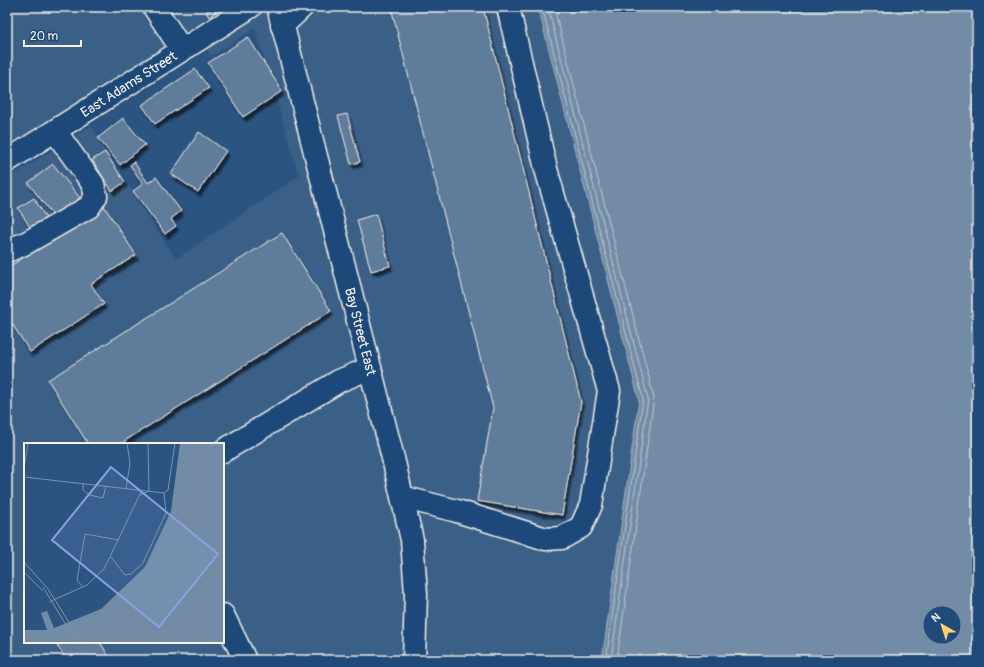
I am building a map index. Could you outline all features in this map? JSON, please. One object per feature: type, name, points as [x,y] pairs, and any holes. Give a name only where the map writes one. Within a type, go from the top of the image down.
[{"type":"street","points":[[154,7],[182,50]]},
{"type":"street","name":"East Adams Street","points":[[7,161],[250,7]]},
{"type":"street","points":[[280,16],[302,7]]},
{"type":"street","points":[[402,497],[457,511],[546,539],[562,538],[581,527],[591,505],[608,391],[546,169],[508,7]]},
{"type":"street","name":"Bay Street East","points":[[280,16],[370,368],[412,540],[416,594],[414,660]]},
{"type":"street","points":[[7,251],[26,244],[88,207],[96,196],[93,184],[55,131]]},
{"type":"street","points":[[224,450],[339,381],[370,368]]},
{"type":"street","points":[[224,617],[245,660]]},
{"type":"shaded area","points":[[7,7],[538,7],[639,400],[602,660],[7,660],[7,179],[91,126],[176,259],[299,176],[255,28],[211,56],[194,27],[7,146]]},
{"type":"water","points":[[538,7],[977,7],[977,660],[602,660],[639,400]]},
{"type":"building","points":[[213,7],[216,12],[209,17],[206,12]]},
{"type":"building","points":[[389,7],[483,7],[581,402],[562,515],[477,501],[493,408],[392,11]]},
{"type":"building","points":[[248,37],[282,91],[243,117],[208,63]]},
{"type":"building","points":[[195,69],[209,88],[155,124],[142,105]]},
{"type":"building","points":[[347,114],[360,162],[351,164],[338,116]]},
{"type":"building","points":[[123,118],[145,145],[120,165],[98,138]]},
{"type":"building","points":[[199,132],[226,151],[198,192],[171,174]]},
{"type":"building","points":[[105,152],[125,182],[112,191],[92,160]]},
{"type":"building","points":[[134,162],[148,183],[156,177],[181,211],[171,219],[176,226],[165,234],[133,191],[143,184],[130,165]]},
{"type":"building","points":[[53,164],[80,198],[55,218],[28,183]]},
{"type":"building","points":[[34,198],[46,218],[30,227],[18,208]]},
{"type":"building","points":[[104,206],[136,255],[91,284],[104,304],[30,352],[7,316],[7,268]]},
{"type":"building","points":[[376,214],[390,266],[371,271],[357,220]]},
{"type":"building","points":[[282,233],[331,311],[122,443],[87,443],[48,380]]},
{"type":"building","points":[[62,643],[101,643],[111,660],[67,660],[57,646]]}]
